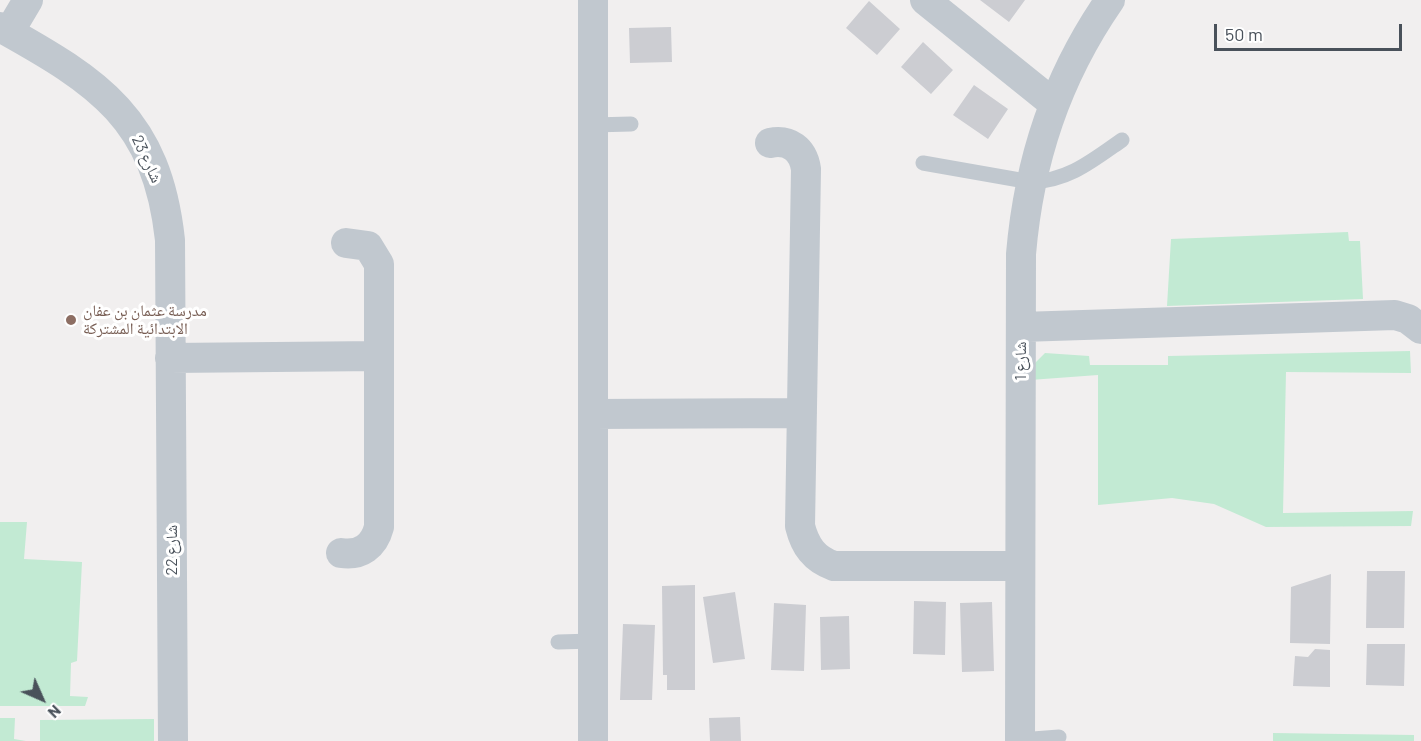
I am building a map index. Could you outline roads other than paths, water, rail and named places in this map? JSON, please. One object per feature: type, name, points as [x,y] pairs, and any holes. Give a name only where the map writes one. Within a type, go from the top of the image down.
[{"type":"street","points":[[5,30],[28,0]]},
{"type":"street","points":[[593,0],[593,741]]},
{"type":"street","points":[[925,0],[1053,103]]},
{"type":"street","name":"شارع 1","points":[[1020,740],[1021,254],[1025,207],[1053,103],[1080,50],[1110,0]]},
{"type":"street","name":"شارع 23","points":[[5,30],[62,61],[101,91],[128,122],[146,150],[159,183],[167,217],[170,358]]},
{"type":"street","points":[[770,143],[777,141],[792,145],[802,155],[806,169],[800,526],[808,549],[821,562],[834,566],[1020,566]]},
{"type":"street","points":[[341,553],[349,554],[363,550],[371,544],[379,526],[379,264],[368,246],[361,243],[346,243]]},
{"type":"street","points":[[1021,327],[1395,315],[1408,319],[1421,329]]},
{"type":"street","points":[[170,358],[379,356]]},
{"type":"street","name":"شارع 22","points":[[170,358],[173,741]]},
{"type":"street","points":[[593,414],[802,413]]},
{"type":"lane","points":[[593,125],[631,124]]},
{"type":"lane","points":[[923,163],[1031,182],[1058,180],[1070,175],[1122,140]]},
{"type":"lane","points":[[558,642],[593,641]]},
{"type":"lane","points":[[1020,740],[1059,737]]},
{"type":"place","name":"مدرسة عثمان بن عفان الابتدائية المشتركة","points":[[71,320]]}]
